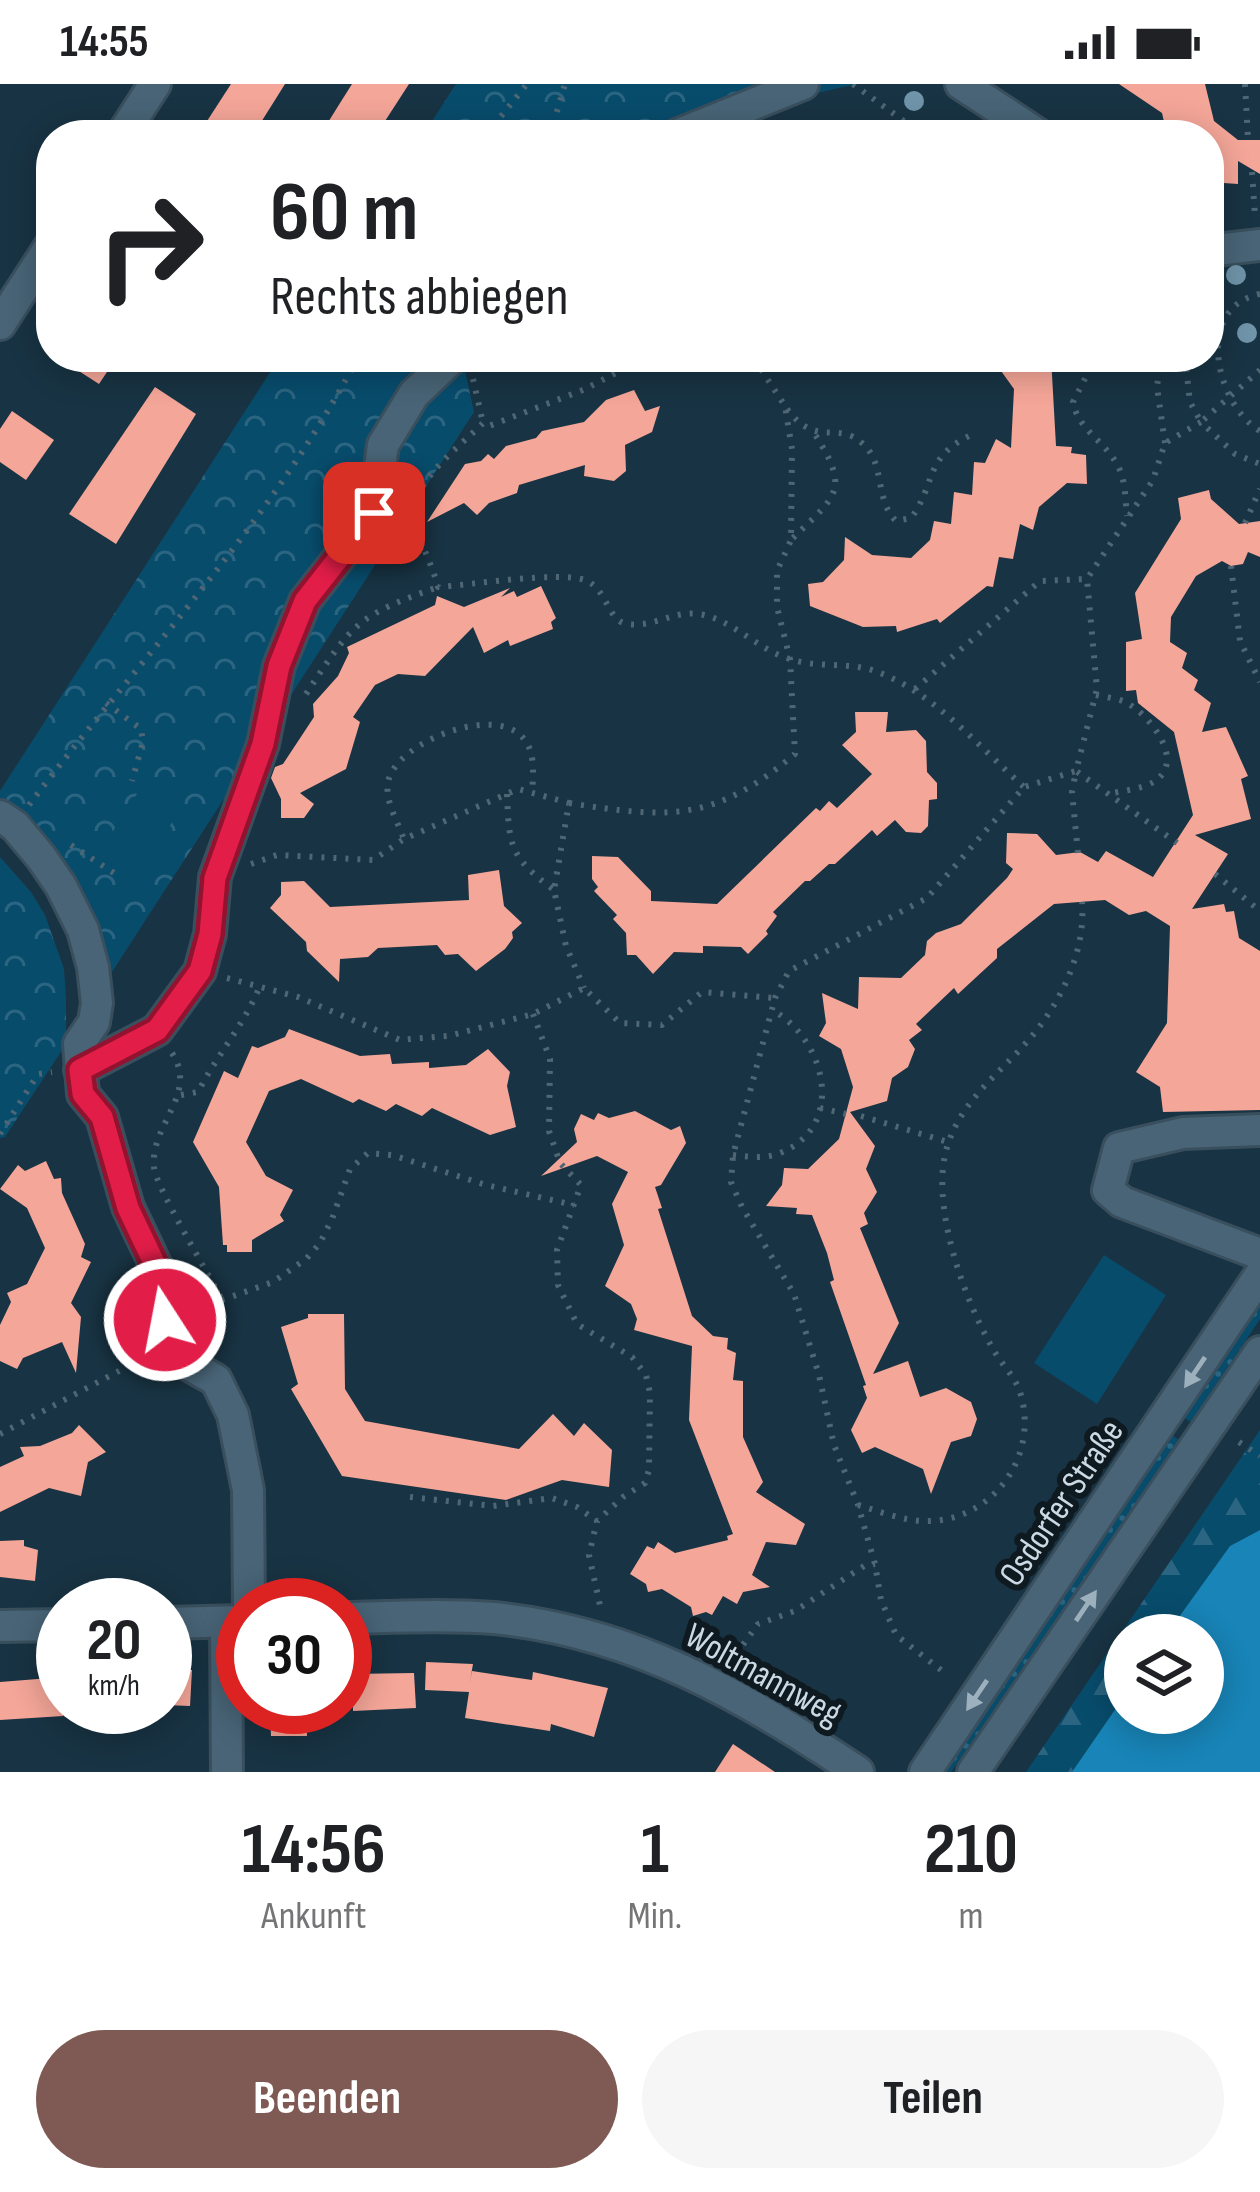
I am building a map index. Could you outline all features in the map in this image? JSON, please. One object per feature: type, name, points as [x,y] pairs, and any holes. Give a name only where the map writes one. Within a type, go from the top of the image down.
[{"type":"street","points":[[132,120],[155,84]]},
{"type":"street","points":[[713,120],[803,84]]},
{"type":"street","points":[[961,84],[1016,120]]},
{"type":"street","points":[[1224,250],[1258,245]]},
{"type":"street","points":[[0,324],[36,268]]},
{"type":"street","points":[[80,1070],[157,1030],[200,971],[210,934],[215,878],[263,744],[279,666],[305,601],[374,513],[383,445],[393,428],[414,394],[446,372]]},
{"type":"street","points":[[7,821],[62,886],[82,930],[97,1003],[94,1022],[79,1044],[83,1094],[102,1117],[128,1208],[168,1292],[165,1320],[174,1342],[184,1362],[216,1380],[241,1445],[248,1490],[242,1578]]},
{"type":"street","points":[[1260,1130],[1183,1133],[1119,1148],[1108,1190],[1122,1202],[1260,1254]]},
{"type":"street","name":"Osdorfer Straße","points":[[925,1772],[1260,1275]]},
{"type":"street","points":[[973,1772],[1260,1352]]},
{"type":"street","name":"Woltmannweg","points":[[372,1618],[492,1618],[595,1637],[646,1653],[733,1692],[858,1772]]},
{"type":"street","points":[[0,1626],[36,1625]]},
{"type":"street","points":[[227,1772],[230,1734]]},
{"type":"path","points":[[498,120],[526,84]]},
{"type":"path","points":[[554,120],[565,84]]},
{"type":"path","points":[[853,84],[902,120]]},
{"type":"path","points":[[1245,84],[1249,140]]},
{"type":"path","points":[[1252,172],[1258,245]]},
{"type":"path","points":[[1224,327],[1232,309],[1243,299],[1260,294]]},
{"type":"path","points":[[1166,443],[1201,422],[1260,370]]},
{"type":"path","points":[[7,821],[245,535],[348,372]]},
{"type":"path","points":[[466,372],[483,422],[489,426],[583,391],[619,372]]},
{"type":"path","points":[[762,372],[784,406],[814,434],[836,470],[837,490],[819,516],[791,540]]},
{"type":"path","points":[[1088,372],[1073,402],[1081,425],[1105,446],[1122,474],[1127,519]]},
{"type":"path","points":[[1078,853],[1072,792],[1096,695],[1087,578],[1153,480],[1166,443],[1159,372]]},
{"type":"path","points":[[1187,372],[1190,402],[1201,422],[1235,454],[1260,464]]},
{"type":"path","points":[[1220,372],[1248,424],[1260,431]]},
{"type":"path","points":[[215,878],[277,855],[373,860],[404,838],[518,789],[637,814],[703,810],[759,784],[795,754],[790,659],[777,607],[777,571],[791,540],[792,448],[784,406]]},
{"type":"path","points":[[438,587],[413,519],[422,485],[483,422]]},
{"type":"path","points":[[814,434],[852,436],[866,446],[875,459],[883,502],[896,521],[911,518],[931,469],[957,441],[973,434]]},
{"type":"path","points":[[1245,523],[1260,489]]},
{"type":"path","points":[[1231,566],[1240,641],[1260,682]]},
{"type":"path","points":[[914,689],[1040,581],[1087,578]]},
{"type":"path","points":[[263,744],[280,731],[350,630],[380,608],[438,587],[586,580],[607,598],[613,616],[623,624],[704,614],[790,659],[869,669],[914,689],[1024,787]]},
{"type":"path","points":[[1096,695],[1124,702],[1142,714],[1165,748],[1164,772],[1156,781],[1108,794]]},
{"type":"path","points":[[106,704],[141,730],[143,742],[132,781]]},
{"type":"path","points":[[404,838],[386,787],[391,771],[404,756],[464,728],[495,722],[516,730],[529,746],[532,793]]},
{"type":"path","points":[[941,1670],[896,1635],[881,1600],[875,1564],[833,1444],[794,1294],[731,1182],[734,1155],[775,998],[789,971],[927,898],[1024,787],[1076,771]]},
{"type":"path","points":[[1076,771],[1177,843]]},
{"type":"path","points":[[507,794],[515,857],[554,890]]},
{"type":"path","points":[[569,803],[554,890],[566,946],[584,988],[620,1023],[662,1025],[702,992],[775,998]]},
{"type":"path","points":[[1215,874],[1256,903],[1260,911]]},
{"type":"path","points":[[858,1505],[926,1522],[958,1518],[1000,1490],[1024,1442],[1020,1393],[967,1296],[954,1254],[942,1173],[948,1142],[973,1097],[1054,1006],[1082,935],[1082,902]]},
{"type":"path","points":[[200,971],[298,997],[400,1040],[448,1036],[533,1014],[584,988]]},
{"type":"path","points":[[180,1095],[198,1092],[246,1021],[260,986]]},
{"type":"path","points":[[734,1155],[777,1155],[794,1145],[820,1108],[822,1077],[817,1058],[790,1019],[772,1010]]},
{"type":"path","points":[[533,1014],[550,1059],[549,1131],[560,1163],[581,1186],[557,1250],[558,1285],[577,1324],[632,1357],[646,1375],[650,1393],[650,1471],[645,1483],[597,1522],[589,1555],[601,1610]]},
{"type":"path","points":[[157,1030],[180,1065],[180,1095],[157,1144],[153,1169],[222,1300]]},
{"type":"path","points":[[0,1134],[38,1074],[80,1070]]},
{"type":"path","points":[[820,1108],[846,1114]]},
{"type":"path","points":[[860,1116],[948,1142]]},
{"type":"path","points":[[0,1434],[200,1328],[222,1300],[273,1282],[306,1259],[326,1231],[350,1168],[368,1153],[392,1154],[486,1185],[574,1205]]},
{"type":"path","points":[[1238,1442],[1260,1456]]},
{"type":"path","points":[[410,1497],[493,1506],[552,1498],[578,1507],[597,1522]]},
{"type":"path","points":[[726,1668],[758,1624],[794,1611],[864,1566],[875,1564]]},
{"type":"green space","points":[[456,84],[857,84],[695,120],[433,120]]},
{"type":"green space","points":[[270,372],[465,372],[474,412],[110,975],[96,923],[73,877],[41,837],[0,803],[0,791]]},
{"type":"green space","points":[[139,791],[176,816],[134,880],[97,856]]},
{"type":"green space","points":[[0,857],[45,915],[64,969],[66,1044],[0,1138]]},
{"type":"green space","points":[[1104,1255],[1166,1295],[1097,1404],[1034,1363]]},
{"type":"green space","points":[[1260,1303],[1260,1319],[1191,1422],[1183,1417]]},
{"type":"green space","points":[[1260,1430],[1260,1530],[1230,1546],[1181,1614],[1134,1614]]},
{"type":"green space","points":[[1172,1435],[1179,1440],[951,1772],[940,1772]]},
{"type":"green space","points":[[1104,1658],[1104,1726],[1072,1772],[1026,1772]]},
{"type":"shaded area","points":[[1260,1530],[1260,1772],[1072,1772],[1104,1726],[1104,1734],[1224,1734],[1224,1614],[1181,1614],[1230,1546]]},
{"type":"building","points":[[231,84],[285,84],[262,120],[208,120]]},
{"type":"building","points":[[352,84],[409,84],[386,120],[329,120]]},
{"type":"building","points":[[1119,84],[1205,84],[1214,120],[1164,120],[1162,113]]},
{"type":"building","points":[[1224,129],[1238,140],[1260,140],[1260,174],[1238,161],[1238,184],[1224,183]]},
{"type":"building","points":[[80,372],[107,372],[99,384]]},
{"type":"building","points":[[1002,372],[1052,372],[1056,446],[1072,447],[1071,453],[1086,455],[1087,484],[1067,483],[1039,507],[1033,530],[1020,524],[1013,559],[999,557],[993,587],[987,586],[940,623],[937,619],[897,632],[896,626],[863,627],[810,606],[808,584],[823,582],[844,560],[845,537],[872,555],[911,558],[930,540],[934,521],[951,524],[954,492],[972,495],[974,462],[985,463],[996,439],[1011,448],[1014,389]]},
{"type":"building","points":[[155,387],[196,414],[116,544],[69,514]]},
{"type":"building","points":[[634,390],[645,411],[660,406],[652,432],[625,445],[626,471],[614,481],[584,476],[585,465],[519,485],[517,493],[489,503],[477,515],[464,503],[427,522],[465,464],[481,461],[488,454],[494,459],[506,446],[536,438],[542,431],[584,422],[606,400]]},
{"type":"building","points":[[12,411],[54,440],[26,480],[0,462],[0,429]]},
{"type":"building","points":[[1209,490],[1211,499],[1239,524],[1260,521],[1260,557],[1248,552],[1243,564],[1231,566],[1222,561],[1196,576],[1171,617],[1170,642],[1187,653],[1182,668],[1198,680],[1194,690],[1211,703],[1202,732],[1226,727],[1248,776],[1241,779],[1251,819],[1195,835],[1228,854],[1192,909],[1224,904],[1226,912],[1234,911],[1239,938],[1260,951],[1260,1110],[1163,1112],[1160,1087],[1136,1072],[1167,1023],[1170,926],[1146,911],[1129,915],[1105,900],[1054,904],[997,949],[997,958],[958,994],[954,988],[916,1024],[922,1030],[909,1040],[915,1049],[908,1067],[892,1078],[887,1101],[850,1112],[875,1146],[866,1169],[877,1192],[864,1213],[868,1224],[860,1228],[899,1323],[873,1374],[908,1361],[920,1397],[946,1388],[971,1402],[977,1419],[971,1436],[951,1442],[931,1494],[923,1469],[875,1447],[862,1453],[851,1430],[867,1398],[866,1385],[830,1282],[834,1280],[827,1253],[812,1215],[796,1214],[797,1208],[766,1206],[782,1185],[784,1168],[808,1169],[839,1139],[853,1087],[841,1049],[819,1036],[826,1023],[822,993],[858,1009],[859,977],[901,978],[925,955],[927,941],[961,924],[1007,878],[1013,869],[1006,863],[1007,833],[1037,834],[1056,855],[1080,852],[1098,862],[1106,851],[1153,877],[1193,815],[1174,732],[1138,703],[1136,690],[1126,691],[1126,642],[1142,639],[1135,593],[1181,519],[1178,498]]},
{"type":"building","points":[[541,586],[556,618],[551,622],[553,629],[510,646],[508,640],[484,653],[473,627],[425,676],[398,674],[375,685],[353,717],[360,722],[346,769],[300,793],[314,804],[304,818],[281,818],[281,799],[271,778],[275,767],[283,764],[314,717],[313,704],[338,676],[349,653],[347,647],[435,605],[437,596],[464,607],[510,588],[501,597],[514,591],[517,597]]},
{"type":"building","points":[[855,712],[888,712],[886,732],[916,730],[926,741],[927,772],[937,783],[937,799],[929,800],[928,826],[921,833],[906,832],[895,820],[877,836],[872,830],[773,912],[777,916],[768,934],[748,954],[741,947],[703,946],[703,953],[674,952],[653,974],[636,955],[627,955],[626,933],[613,919],[617,915],[594,891],[598,887],[592,879],[592,856],[618,857],[651,891],[651,901],[717,904],[816,808],[820,811],[829,801],[837,808],[872,774],[842,745],[856,732]]},
{"type":"building","points":[[499,870],[504,906],[522,923],[505,949],[476,971],[458,954],[445,955],[437,945],[378,948],[368,957],[340,959],[339,982],[270,908],[281,895],[281,882],[304,881],[330,907],[469,900],[468,875]]},
{"type":"building","points":[[289,1029],[360,1056],[390,1054],[392,1064],[429,1062],[429,1068],[466,1065],[488,1049],[510,1072],[507,1086],[516,1127],[490,1135],[432,1108],[422,1116],[396,1104],[386,1111],[359,1099],[353,1103],[301,1079],[269,1091],[246,1142],[266,1176],[293,1190],[280,1215],[284,1221],[252,1240],[252,1252],[227,1252],[219,1187],[193,1142],[224,1071],[238,1078],[252,1046],[285,1037]]},
{"type":"building","points":[[635,1111],[671,1130],[680,1126],[686,1143],[661,1185],[655,1187],[662,1208],[658,1209],[692,1316],[713,1336],[728,1338],[727,1349],[736,1353],[733,1380],[743,1381],[743,1437],[763,1482],[756,1492],[805,1524],[796,1545],[766,1542],[752,1575],[770,1587],[743,1592],[737,1604],[723,1596],[712,1615],[693,1616],[691,1607],[662,1589],[648,1592],[646,1584],[630,1574],[647,1546],[654,1549],[658,1542],[675,1553],[728,1540],[733,1534],[689,1420],[692,1346],[634,1330],[637,1319],[631,1304],[605,1286],[624,1245],[612,1204],[628,1172],[597,1156],[541,1176],[577,1142],[574,1129],[581,1114],[594,1120],[598,1113],[609,1118]]},
{"type":"building","points":[[46,1161],[54,1179],[61,1178],[62,1193],[85,1244],[81,1257],[91,1262],[71,1303],[81,1317],[76,1373],[62,1342],[23,1358],[17,1369],[0,1361],[0,1325],[11,1302],[7,1293],[27,1284],[45,1248],[27,1208],[0,1189],[18,1165],[25,1171]]},
{"type":"building","points":[[308,1314],[344,1314],[345,1389],[365,1421],[519,1449],[553,1414],[574,1436],[584,1423],[612,1450],[609,1487],[562,1480],[506,1500],[342,1476],[291,1389],[298,1384],[281,1327],[308,1318]]},
{"type":"building","points":[[79,1425],[106,1452],[88,1462],[81,1496],[49,1488],[0,1512],[0,1467],[24,1456],[20,1447],[40,1446],[72,1433]]},
{"type":"building","points":[[24,1540],[24,1546],[38,1550],[35,1581],[0,1577],[0,1541]]},
{"type":"building","points":[[426,1662],[473,1664],[470,1681],[472,1671],[532,1680],[533,1672],[608,1688],[594,1737],[551,1724],[550,1731],[465,1718],[469,1692],[425,1690]]},
{"type":"building","points":[[414,1673],[416,1708],[372,1710],[372,1674]]},
{"type":"building","points":[[36,1679],[36,1718],[0,1720],[0,1682]]},
{"type":"building","points":[[733,1744],[775,1772],[715,1772]]},
{"type":"route","points":[[165,1320],[168,1292],[128,1208],[102,1117],[83,1094],[80,1070],[157,1030],[200,971],[210,934],[215,878],[263,744],[279,666],[305,601],[330,563],[374,513]]}]
